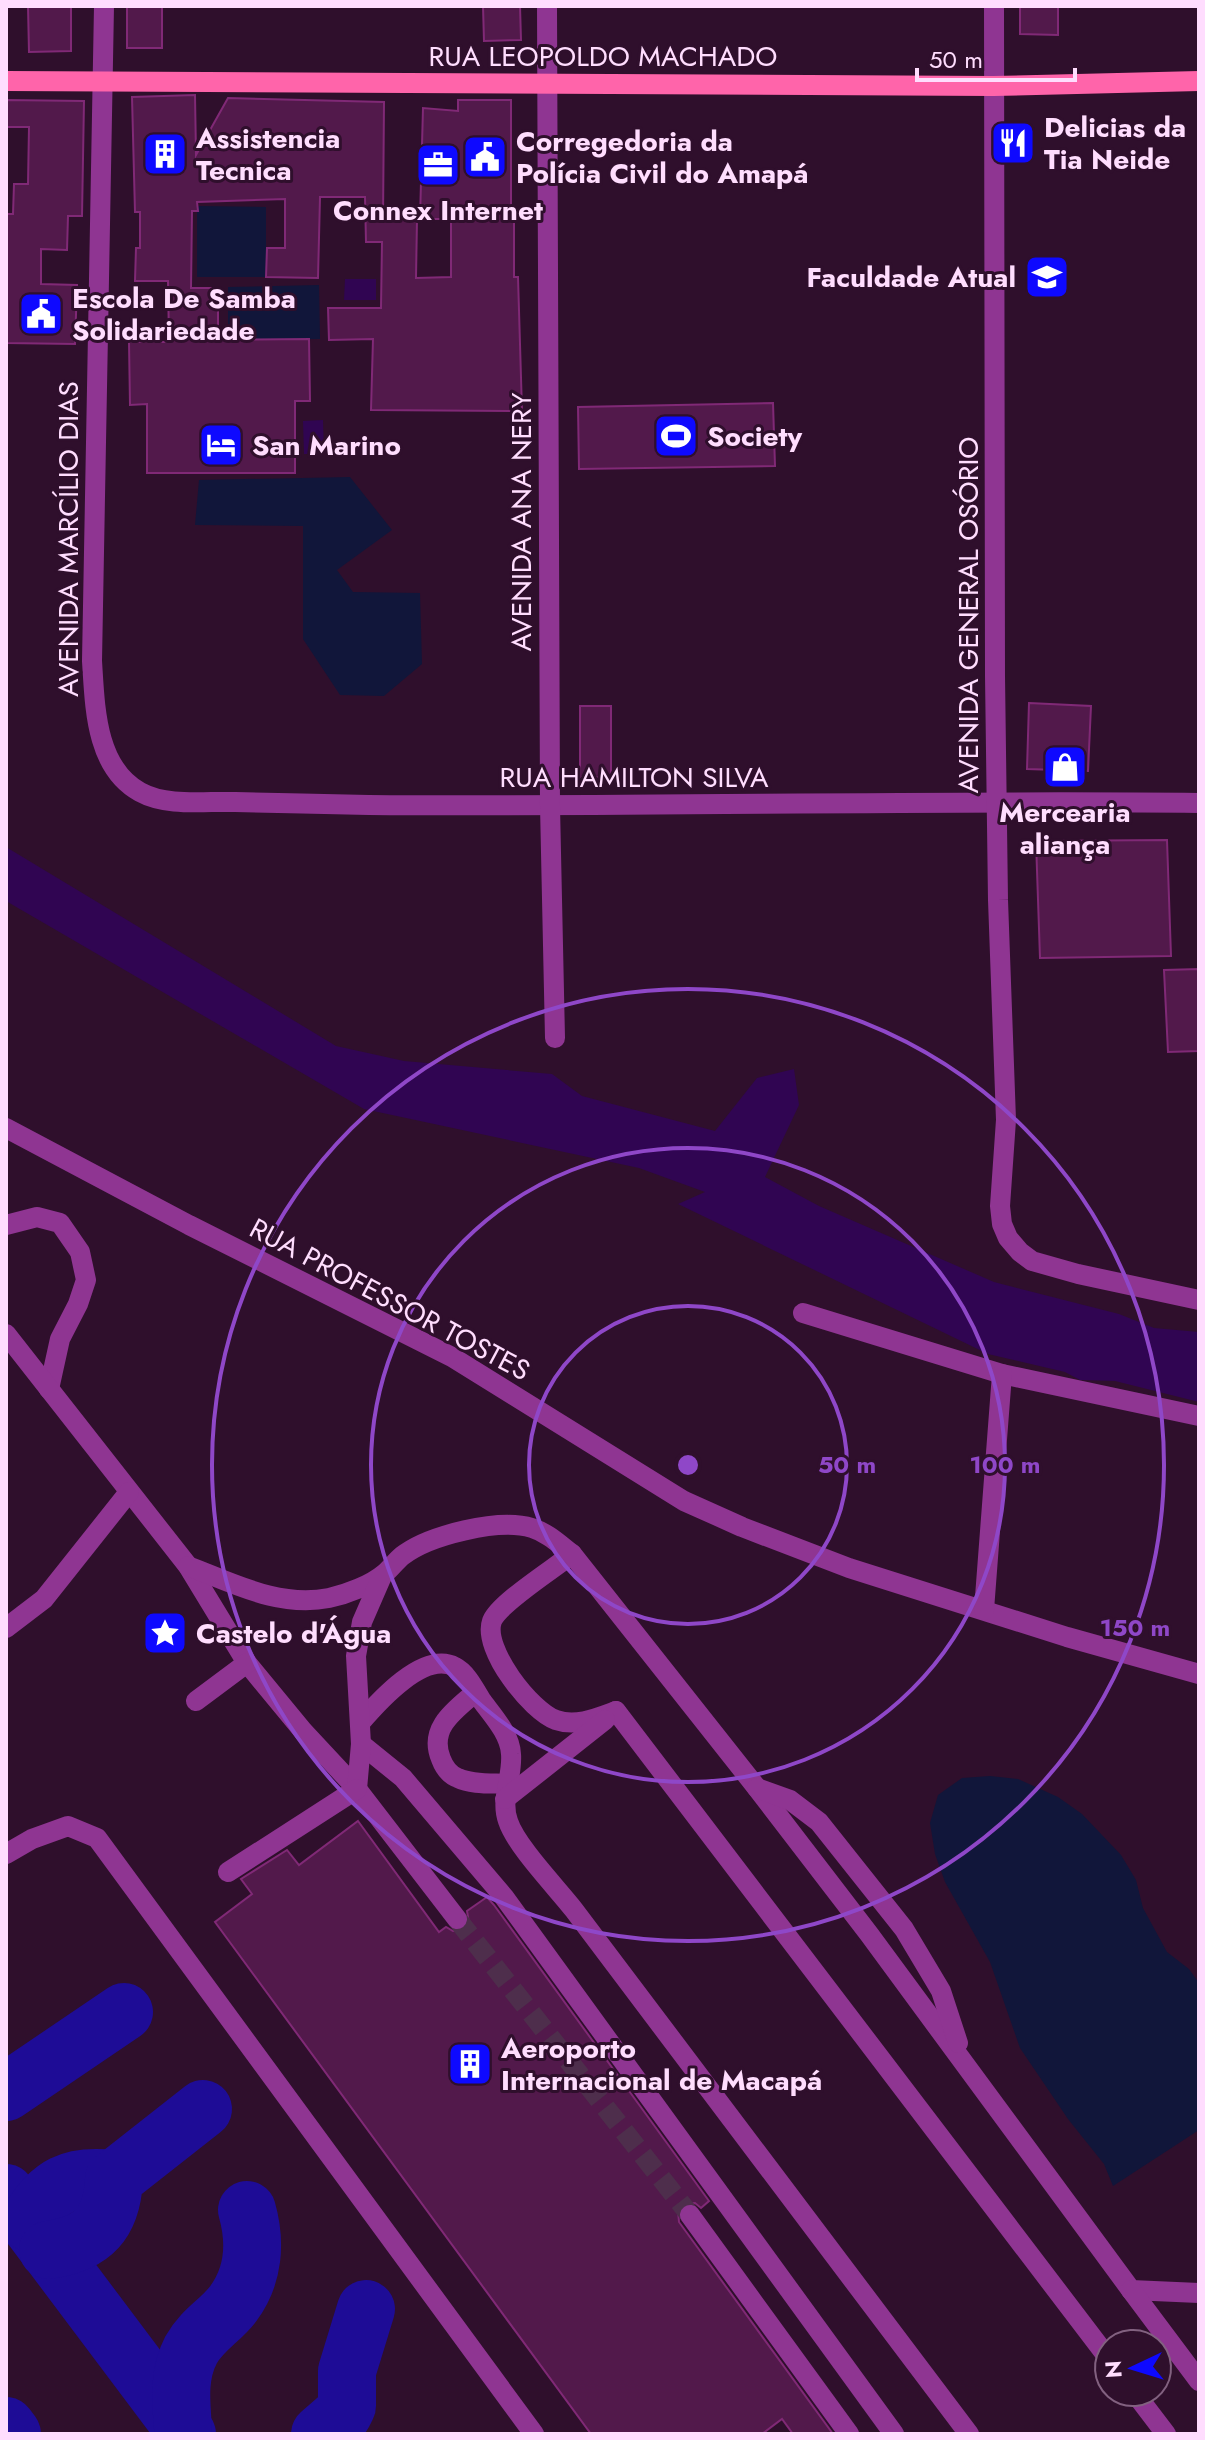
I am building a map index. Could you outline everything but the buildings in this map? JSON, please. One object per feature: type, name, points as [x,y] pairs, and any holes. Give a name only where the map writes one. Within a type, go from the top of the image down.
[{"type":"main road","name":"RUA LEOPOLDO MACHADO","points":[[6,81],[993,86],[1199,81]]},
{"type":"street","name":"AVENIDA MARCÍLIO DIAS","points":[[100,736],[96,722],[92,661],[104,6]]},
{"type":"street","name":"AVENIDA ANA NERY","points":[[547,6],[550,806],[555,1038]]},
{"type":"street","name":"AVENIDA GENERAL OSÓRIO","points":[[994,6],[997,801],[1006,1120],[1000,1206],[1002,1224],[1008,1238],[1032,1261],[1199,1300]]},
{"type":"street","name":"RUA HAMILTON SILVA","points":[[100,736],[125,780],[136,790],[163,800],[550,806],[997,801],[1199,803]]},
{"type":"street","name":"RUA PROFESSOR TOSTES","points":[[6,1128],[189,1225],[452,1357],[684,1501],[849,1568],[1199,1674]]},
{"type":"street","points":[[6,1225],[37,1217],[60,1223],[80,1252],[86,1280],[60,1339],[49,1389]]},
{"type":"street","points":[[803,1313],[1002,1374],[1199,1416]]},
{"type":"street","points":[[6,1334],[188,1566],[247,1663],[303,1731],[357,1789],[457,1919]]},
{"type":"street","points":[[984,1610],[1002,1374]]},
{"type":"street","points":[[6,1628],[44,1599],[129,1492]]},
{"type":"street","points":[[357,1789],[361,1744],[356,1656],[362,1622],[382,1576],[403,1555],[425,1544],[475,1529],[528,1526],[546,1534],[572,1554],[757,1788],[963,2058],[1020,2141],[1199,2381]]},
{"type":"street","points":[[572,1554],[504,1605],[493,1618],[491,1642],[496,1655],[523,1692],[554,1719],[589,1721],[616,1711]]},
{"type":"street","points":[[188,1566],[261,1595],[286,1599],[329,1598],[382,1576]]},
{"type":"street","points":[[196,1701],[247,1663]]},
{"type":"street","points":[[360,1723],[383,1696],[413,1673],[442,1663],[457,1668],[497,1720],[511,1752],[507,1792],[510,1829],[969,2434]]},
{"type":"street","points":[[476,1692],[438,1730],[438,1750],[446,1769],[455,1777],[507,1792]]},
{"type":"street","points":[[507,1792],[616,1711]]},
{"type":"street","points":[[616,1711],[1093,2338]]},
{"type":"street","points":[[361,1744],[403,1778],[504,1897],[894,2434]]},
{"type":"street","points":[[757,1788],[790,1800],[819,1822],[904,1929],[941,1991],[963,2058]]},
{"type":"street","points":[[228,1872],[357,1789]]},
{"type":"street","points":[[6,1854],[32,1839],[68,1826],[97,1838],[534,2434]]},
{"type":"street","points":[[690,2215],[849,2434]]},
{"type":"street","points":[[1131,2290],[1199,2293]]},
{"type":"street","points":[[1146,2408],[1166,2434]]},
{"type":"shaded area","points":[[197,206],[266,207],[266,277],[197,277]]},
{"type":"shaded area","points":[[345,279],[376,279],[376,300],[344,300]]},
{"type":"shaded area","points":[[319,285],[320,339],[228,340],[228,287]]},
{"type":"shaded area","points":[[323,420],[324,454],[304,454],[303,421]]},
{"type":"shaded area","points":[[350,477],[392,530],[337,570],[353,592],[420,593],[422,664],[384,696],[340,695],[303,639],[303,526],[195,525],[199,480]]},
{"type":"shaded area","points":[[6,847],[336,1046],[404,1061],[552,1074],[582,1096],[715,1131],[757,1078],[794,1069],[799,1105],[765,1177],[819,1206],[994,1282],[1119,1314],[1154,1328],[1199,1332],[1199,1402],[1115,1381],[1080,1380],[1065,1372],[988,1354],[678,1204],[705,1192],[639,1168],[364,1109],[6,901]]},
{"type":"shaded area","points":[[990,1776],[1018,1779],[1058,1797],[1082,1814],[1121,1855],[1136,1880],[1143,1908],[1167,1952],[1189,1969],[1199,1983],[1199,2130],[1113,2186],[1104,2164],[1068,2119],[1020,2048],[990,1962],[945,1882],[935,1854],[930,1823],[938,1795],[962,1778]]},
{"type":"taxiway","points":[[6,2092],[124,2012]]},
{"type":"taxiway","points":[[48,2250],[77,2243],[97,2229],[109,2208],[114,2179],[203,2109]]},
{"type":"taxiway","points":[[28,2222],[45,2199],[63,2184],[86,2178],[114,2179]]},
{"type":"taxiway","points":[[6,2193],[187,2434]]},
{"type":"taxiway","points":[[183,2428],[181,2388],[187,2359],[200,2337],[233,2304],[249,2270],[252,2234],[247,2210]]},
{"type":"taxiway","points":[[320,2434],[343,2414],[347,2406],[347,2371],[366,2309]]},
{"type":"taxiway","points":[[6,2426],[12,2434]]},
{"type":"tunnel","points":[[457,1919],[690,2215]]},
{"type":"place","name":"Delicias da Tia Neide","points":[[1013,143]]},
{"type":"place","name":"Assistencia Tecnica","points":[[165,154]]},
{"type":"place","name":"Corregedoria da Polícia Civil do Amapá","points":[[485,157]]},
{"type":"place","name":"Connex Internet","points":[[438,165]]},
{"type":"place","name":"Faculdade Atual","points":[[1047,277]]},
{"type":"place","name":"Escola De Samba Solidariedade","points":[[41,314]]},
{"type":"place","name":"Society","points":[[676,436]]},
{"type":"place","name":"San Marino","points":[[221,445]]},
{"type":"place","name":"Mercearia aliança","points":[[1065,767]]},
{"type":"place","name":"Castelo d'Água","points":[[165,1633]]},
{"type":"place","name":"Aeroporto Internacional de Macapá","points":[[470,2064]]}]
